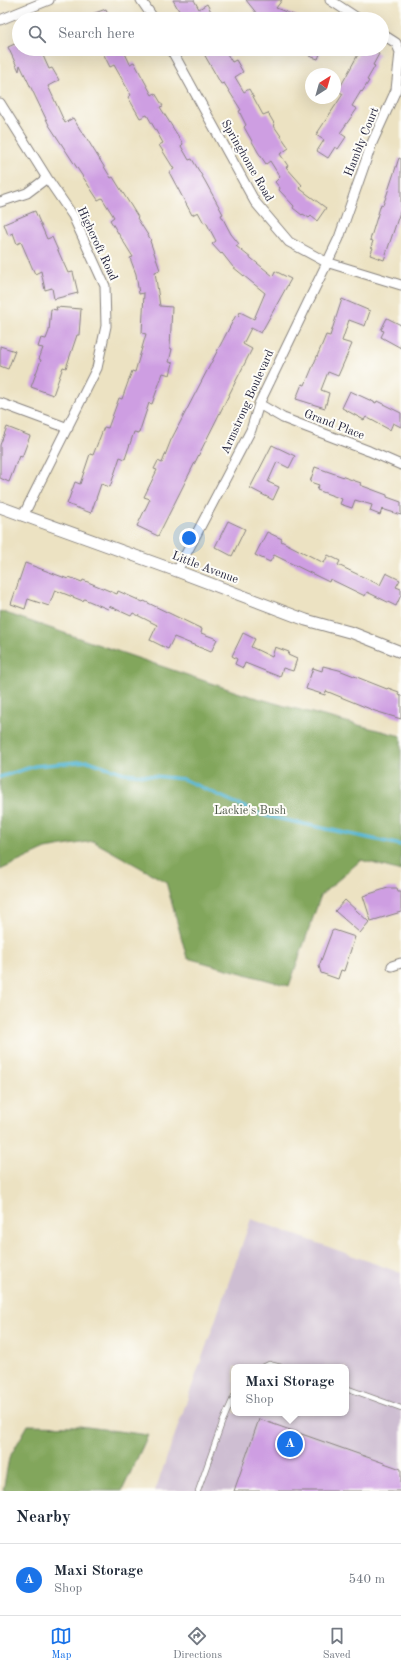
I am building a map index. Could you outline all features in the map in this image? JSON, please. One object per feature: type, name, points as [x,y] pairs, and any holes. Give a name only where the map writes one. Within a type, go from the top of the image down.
[{"type":"street","points":[[20,12],[49,0]]},
{"type":"street","points":[[141,0],[149,12]]},
{"type":"street","points":[[330,0],[348,12]]},
{"type":"street","points":[[0,20],[12,15]]},
{"type":"street","name":"Hambly Court","points":[[326,262],[339,238],[372,143],[396,90],[400,52],[396,43],[389,38]]},
{"type":"street","name":"Springhome Road","points":[[175,56],[254,202],[288,242],[326,262],[401,285]]},
{"type":"street","name":"Highcroft Road","points":[[0,103],[47,178],[73,216],[105,286],[106,326],[97,368],[23,516]]},
{"type":"street","points":[[0,202],[26,193],[47,178]]},
{"type":"street","name":"Armstrong Boulevard","points":[[176,571],[251,430],[259,404],[326,262]]},
{"type":"street","points":[[0,403],[68,428]]},
{"type":"street","name":"Grand Place","points":[[259,404],[282,418],[369,451],[401,465]]},
{"type":"street","name":"Little Avenue","points":[[0,507],[306,620],[353,632],[401,652]]},
{"type":"street","points":[[392,966],[401,963]]},
{"type":"lane","points":[[349,1389],[401,1408]]},
{"type":"lane","points":[[198,1491],[222,1423],[231,1403]]},
{"type":"shaded area","points":[[251,1219],[401,1273],[401,1491],[155,1491]]},
{"type":"green space","name":"Lackie's Bush","points":[[0,611],[240,693],[401,736],[401,871],[361,860],[321,895],[289,986],[187,958],[166,882],[93,841],[46,849],[0,870]]},
{"type":"green space","points":[[28,1425],[80,1426],[148,1435],[122,1491],[3,1491],[9,1458]]},
{"type":"building","points":[[173,0],[194,0],[199,9],[207,4],[211,12],[180,12]]},
{"type":"building","points":[[246,0],[282,0],[276,8],[286,12],[255,12]]},
{"type":"building","points":[[106,9],[107,12],[98,12]]},
{"type":"building","points":[[12,45],[12,56],[8,47]]},
{"type":"building","points":[[12,56],[43,56],[49,69],[52,68],[59,80],[48,86],[65,123],[73,118],[138,217],[137,218],[151,240],[150,241],[160,270],[155,272],[160,306],[172,307],[170,348],[172,349],[169,362],[173,363],[170,375],[163,373],[152,404],[149,403],[139,433],[134,432],[125,459],[120,457],[110,487],[101,484],[91,513],[67,504],[75,482],[80,484],[90,454],[93,455],[104,427],[108,428],[119,398],[122,399],[132,371],[135,372],[146,334],[142,333],[144,293],[139,294],[136,274],[130,258],[133,257],[110,220],[114,217],[102,198],[98,200],[49,125],[20,65],[19,71]]},
{"type":"building","points":[[104,56],[126,56],[130,64],[134,62],[152,95],[155,93],[163,106],[160,107],[183,144],[181,146],[189,160],[192,159],[205,181],[223,214],[221,215],[231,234],[239,244],[236,246],[273,276],[275,271],[291,279],[261,333],[251,328],[243,344],[252,349],[158,536],[137,526],[150,499],[144,497],[157,470],[154,469],[158,461],[162,463],[171,440],[236,315],[238,317],[240,312],[254,319],[265,293],[233,267],[222,253],[221,254],[212,244],[216,241],[206,222],[204,223],[198,212],[192,215],[169,172],[174,169],[159,145],[163,143],[147,115],[140,118],[128,97],[131,95],[114,65],[110,67]]},
{"type":"building","points":[[205,56],[228,56],[232,62],[236,60],[243,72],[235,77],[244,92],[249,89],[263,115],[268,113],[275,125],[274,126],[289,148],[280,154],[288,166],[286,167],[302,185],[299,188],[326,208],[317,221],[311,216],[309,218],[303,214],[302,215],[293,208],[294,206],[279,190],[280,188],[275,182],[280,177],[270,161],[266,164],[258,152],[244,127],[246,125],[239,111],[241,110],[224,83],[221,84]]},
{"type":"building","points":[[309,56],[319,56],[318,59]]},
{"type":"building","points":[[357,56],[378,56],[373,65],[375,66],[367,80],[369,81],[352,106],[357,109],[340,133],[346,137],[338,149],[335,147],[328,158],[317,151],[324,140],[316,135],[336,104],[341,104],[341,97],[343,94],[341,93],[341,86]]},
{"type":"building","points":[[399,158],[401,159],[401,209],[384,260],[370,255],[373,248],[371,247],[373,241],[370,240],[381,204],[383,205]]},
{"type":"building","points":[[35,211],[47,239],[52,237],[68,273],[73,272],[78,293],[54,299],[52,288],[45,290],[41,271],[35,274],[21,242],[17,244],[13,233],[8,235],[4,224]]},
{"type":"building","points":[[342,299],[370,311],[365,326],[349,320],[342,341],[352,344],[338,376],[328,372],[321,390],[329,393],[325,408],[296,399],[302,384],[305,385],[326,335],[330,336]]},
{"type":"building","points":[[56,307],[81,309],[79,335],[77,335],[66,368],[63,367],[53,395],[31,387],[41,360],[39,359],[43,348],[38,347],[41,338],[46,339],[49,331],[51,309],[57,310]]},
{"type":"building","points":[[387,318],[401,325],[401,348],[381,337],[384,331],[381,330]]},
{"type":"building","points":[[0,346],[15,351],[8,369],[0,366]]},
{"type":"building","points":[[350,391],[376,403],[377,401],[401,413],[401,427],[393,423],[390,430],[366,417],[364,420],[342,408]]},
{"type":"building","points":[[7,427],[30,436],[22,457],[19,456],[9,482],[0,478],[0,445]]},
{"type":"building","points":[[272,445],[295,456],[289,468],[277,462],[268,482],[279,487],[273,500],[250,488]]},
{"type":"building","points":[[315,467],[361,483],[360,485],[401,502],[401,515],[382,509],[380,515],[370,511],[372,505],[355,500],[352,508],[340,504],[342,499],[317,490],[319,485],[310,482]]},
{"type":"building","points":[[228,521],[245,529],[232,556],[215,547]]},
{"type":"building","points":[[267,532],[282,539],[281,541],[324,563],[328,555],[340,561],[338,565],[380,585],[386,573],[400,580],[396,587],[401,589],[401,595],[396,606],[367,592],[365,596],[330,579],[329,582],[274,555],[270,562],[255,555]]},
{"type":"building","points":[[25,563],[68,579],[69,577],[82,582],[83,580],[117,594],[118,591],[143,602],[144,601],[202,629],[201,633],[217,639],[211,652],[174,637],[168,649],[150,640],[157,625],[133,613],[131,616],[109,606],[108,609],[84,599],[83,601],[55,590],[49,606],[28,599],[25,609],[11,604]]},
{"type":"building","points":[[243,633],[255,639],[251,647],[272,657],[275,647],[289,652],[288,655],[297,659],[293,671],[283,668],[280,677],[245,663],[243,668],[235,664],[237,659],[232,656]]},
{"type":"building","points":[[323,666],[339,670],[387,689],[388,688],[399,692],[398,695],[401,696],[401,719],[375,711],[326,691],[325,695],[306,689],[313,668],[322,671]]},
{"type":"building","points":[[388,888],[397,888],[398,892],[401,892],[401,912],[371,921],[363,896]]},
{"type":"building","points":[[345,900],[369,922],[360,933],[335,911]]},
{"type":"building","points":[[334,930],[355,937],[344,971],[341,970],[338,979],[321,973],[319,966],[332,931]]},
{"type":"building","points":[[259,1419],[401,1469],[401,1491],[234,1491]]},
{"type":"waterway","points":[[0,777],[35,766],[88,761],[124,773],[183,779],[262,815],[401,845]]},
{"type":"place","name":"Maxi Storage","points":[[290,1444]]}]
